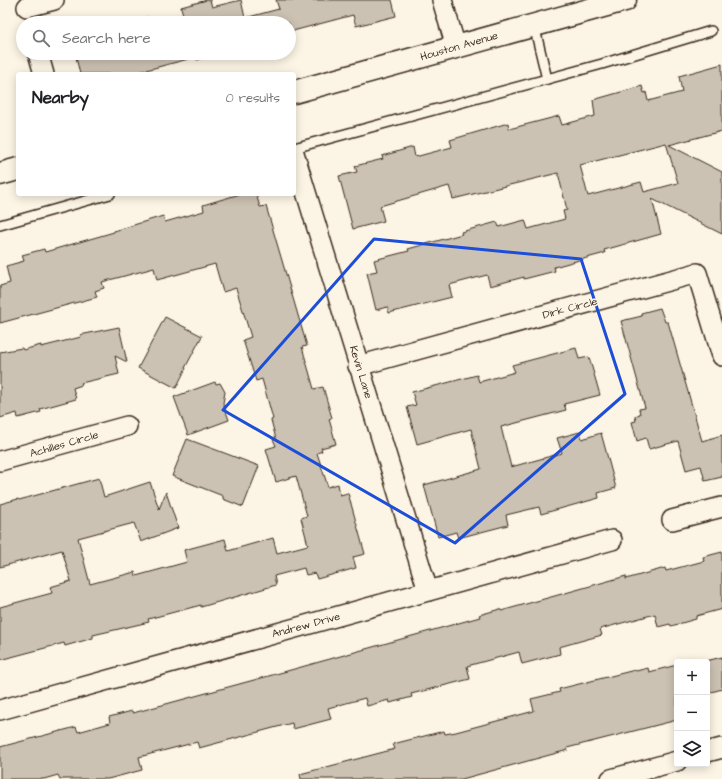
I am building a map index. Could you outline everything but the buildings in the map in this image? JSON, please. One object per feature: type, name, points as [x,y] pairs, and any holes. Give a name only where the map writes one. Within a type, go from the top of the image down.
[{"type":"street","points":[[28,10],[54,0]]},
{"type":"street","points":[[442,0],[456,47]]},
{"type":"street","name":"Houston Avenue","points":[[296,91],[625,0]]},
{"type":"street","points":[[40,60],[43,72]]},
{"type":"street","name":"Kevin Lane","points":[[296,160],[428,591]]},
{"type":"street","points":[[0,174],[16,170]]},
{"type":"street","name":"Dirk Circle","points":[[358,366],[698,273],[722,356]]},
{"type":"street","name":"Achilles Circle","points":[[0,461],[127,426]]},
{"type":"street","points":[[672,520],[722,507]]},
{"type":"street","name":"Andrew Drive","points":[[0,710],[612,540]]},
{"type":"street","points":[[710,751],[722,748]]},
{"type":"street","points":[[611,779],[674,762]]},
{"type":"lane","points":[[534,25],[547,79]]},
{"type":"lane","points":[[296,147],[547,79],[711,32]]},
{"type":"lane","points":[[0,225],[103,196]]},
{"type":"highlighted area","points":[[374,239],[581,259],[625,394],[455,543],[223,410]]}]
